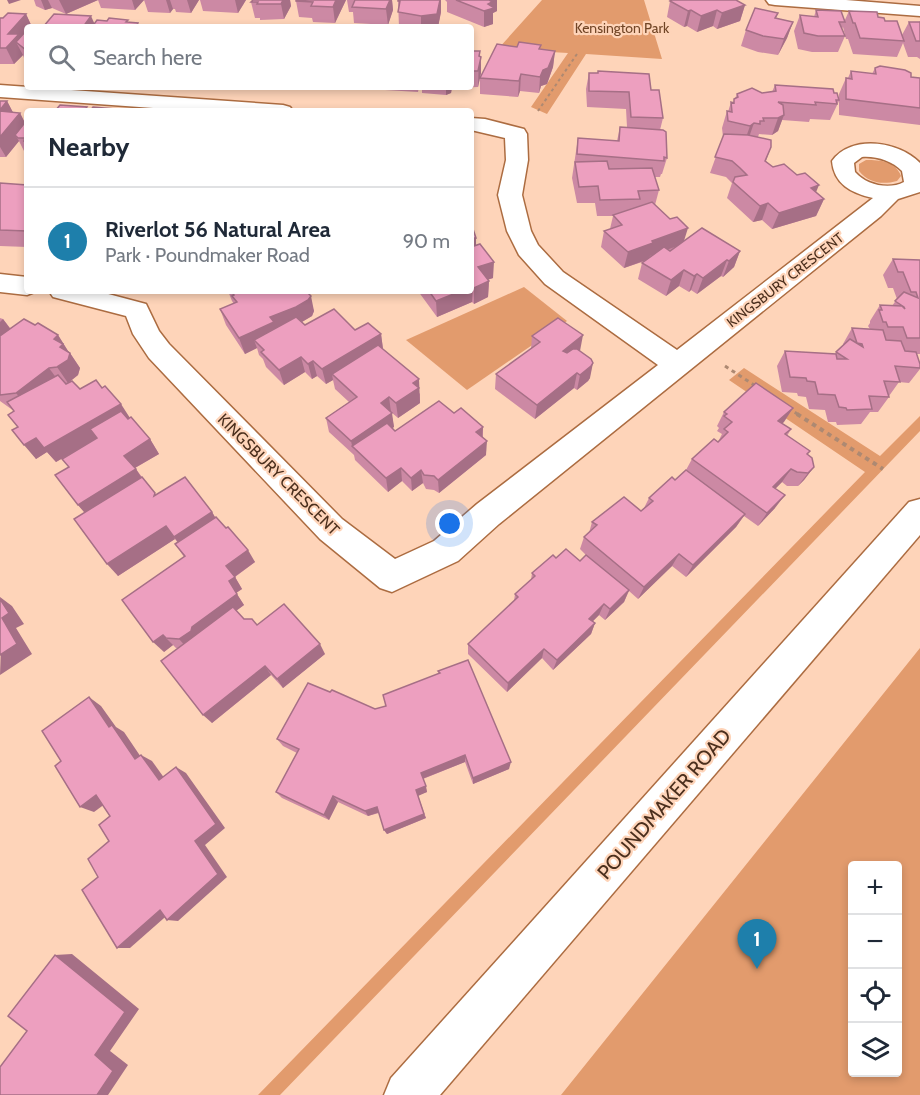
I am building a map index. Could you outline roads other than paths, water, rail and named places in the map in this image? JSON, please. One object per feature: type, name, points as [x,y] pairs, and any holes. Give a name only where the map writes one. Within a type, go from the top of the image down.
[{"type":"street","points":[[775,0],[920,11]]},
{"type":"street","points":[[0,91],[241,108]]},
{"type":"street","points":[[474,124],[516,134],[517,160],[510,195],[519,231],[528,249],[554,278],[679,365]]},
{"type":"street","name":"KINGSBURY CRESCENT","points":[[74,294],[137,310],[147,334],[159,351],[331,529],[392,577],[446,551],[488,514],[679,365],[890,194]]},
{"type":"street","points":[[0,283],[24,286]]},
{"type":"street","name":"POUNDMAKER ROAD","points":[[408,1095],[920,512]]},
{"type":"place","name":"Riverlot 56 Natural Area","points":[[757,969]]},
{"type":"park label","name":"Kensington Park","points":[[622,28]]}]
